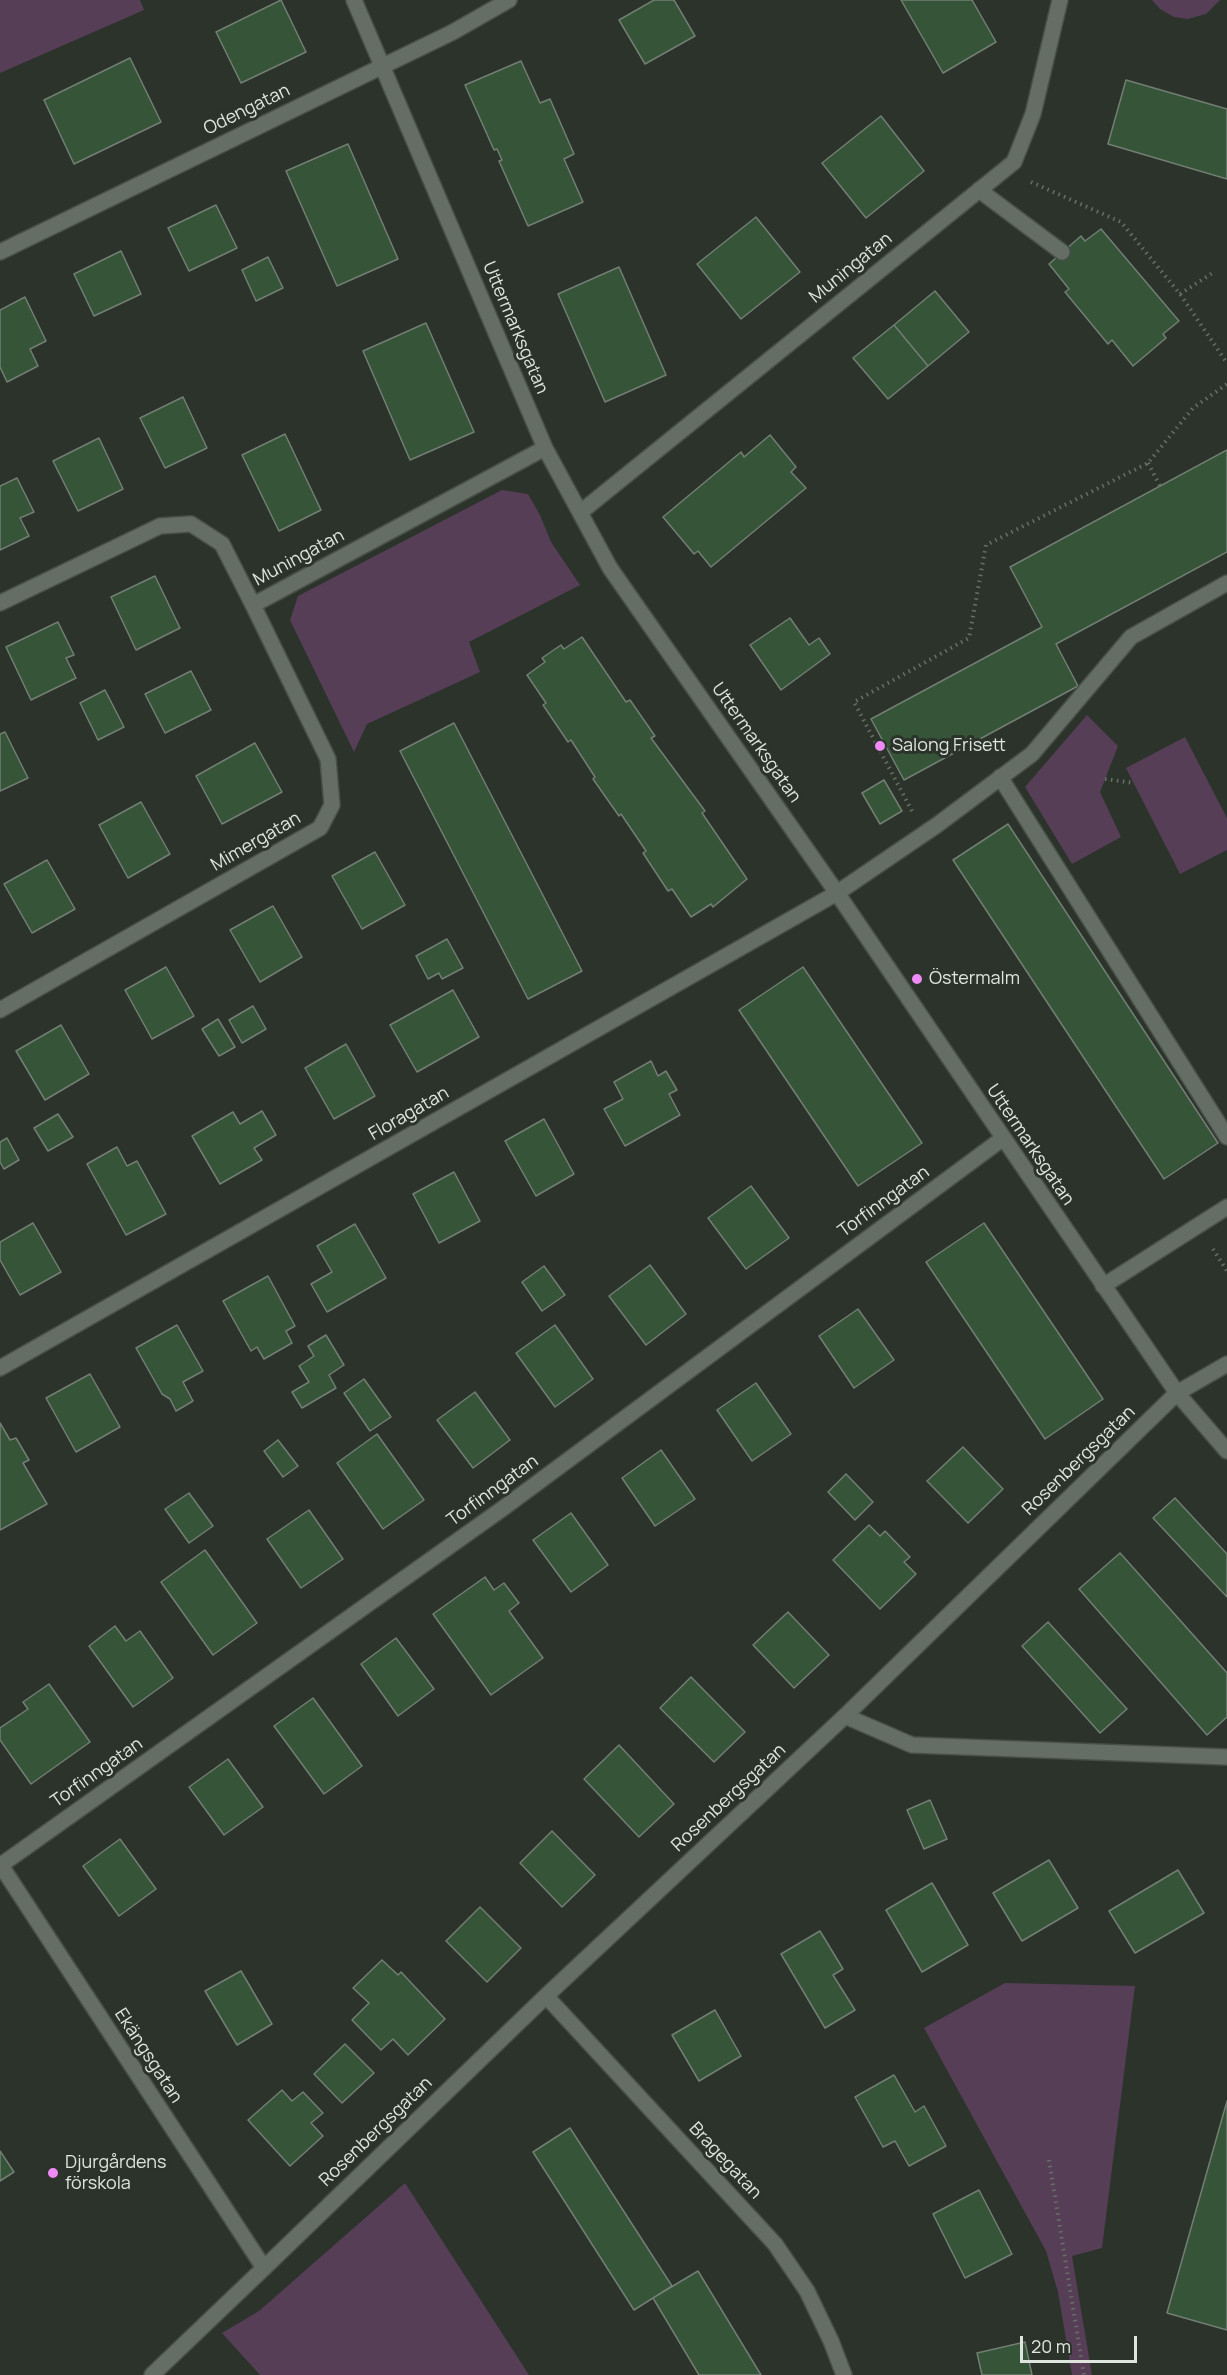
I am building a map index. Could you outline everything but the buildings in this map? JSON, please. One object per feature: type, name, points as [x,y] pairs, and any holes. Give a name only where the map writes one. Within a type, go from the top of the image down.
[{"type":"street","name":"Uttermarksgatan","points":[[354,0],[545,448],[582,511],[610,567],[837,893],[1002,1139],[1177,1393],[1227,1451]]},
{"type":"street","name":"Odengatan","points":[[0,252],[453,32],[509,0]]},
{"type":"street","name":"Muningatan","points":[[582,511],[1014,162],[1034,114],[1060,0]]},
{"type":"street","points":[[979,190],[1062,252]]},
{"type":"street","name":"Muningatan","points":[[0,603],[160,526],[191,524],[222,544],[253,605],[545,448]]},
{"type":"street","name":"Floragatan","points":[[0,1368],[837,893],[924,834],[1032,754],[1131,637],[1227,583]]},
{"type":"street","name":"Mimergatan","points":[[0,1010],[320,828],[332,805],[328,759],[253,605]]},
{"type":"street","points":[[1000,777],[1227,1137]]},
{"type":"street","name":"Torfinngatan","points":[[0,1865],[502,1509],[1002,1139]]},
{"type":"street","points":[[1103,1286],[1227,1207]]},
{"type":"street","name":"Rosenbergsgatan","points":[[152,2375],[546,1996],[845,1716],[1177,1393],[1227,1364]]},
{"type":"street","points":[[845,1716],[912,1745],[1227,1757]]},
{"type":"street","name":"Ekängsgatan","points":[[0,1865],[264,2268]]},
{"type":"street","name":"Bragegatan","points":[[546,1996],[775,2244],[807,2291],[831,2341],[844,2375]]},
{"type":"path","points":[[1003,170],[1121,222],[1180,294],[1227,363]]},
{"type":"path","points":[[1180,294],[1215,272]]},
{"type":"path","points":[[924,834],[854,702],[969,638],[986,545],[1148,463],[1193,408],[1227,384]]},
{"type":"path","points":[[1148,463],[1160,486]]},
{"type":"path","points":[[1105,779],[1134,783]]},
{"type":"path","points":[[1049,2160],[1084,2375]]},
{"type":"shaded area","points":[[0,0],[140,0],[144,10],[0,73]]},
{"type":"shaded area","points":[[1152,0],[1220,0],[1206,14],[1188,19],[1174,17],[1160,9]]},
{"type":"shaded area","points":[[502,490],[528,494],[551,542],[580,585],[469,642],[480,672],[367,724],[354,752],[290,620],[298,596]]},
{"type":"shaded area","points":[[1087,715],[1118,746],[1100,792],[1121,837],[1072,864],[1025,787]]},
{"type":"shaded area","points":[[1185,737],[1227,818],[1227,850],[1180,874],[1126,768]]},
{"type":"shaded area","points":[[1005,1983],[1135,1986],[1102,2248],[1072,2256],[1092,2375],[1072,2375],[1058,2292],[1046,2251],[924,2028]]},
{"type":"shaded area","points":[[405,2183],[529,2375],[260,2375],[222,2333],[259,2311]]},
{"type":"place","name":"Salong Frisett","points":[[880,746]]},
{"type":"place","name":"Östermalm","points":[[917,979]]},
{"type":"place","name":"Djurgårdens förskola","points":[[53,2173]]}]
